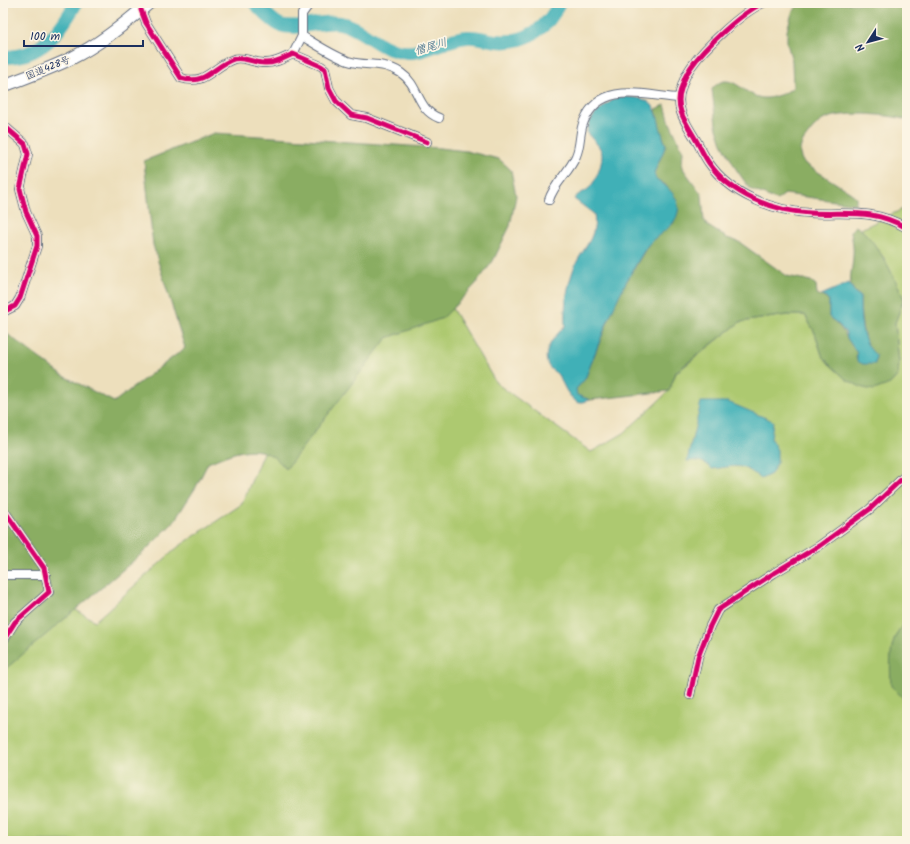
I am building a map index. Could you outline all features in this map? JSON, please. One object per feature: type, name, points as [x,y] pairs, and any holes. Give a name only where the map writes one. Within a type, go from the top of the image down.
[{"type":"highway","name":"国道428号","points":[[3,86],[77,55],[105,39],[145,6]]},
{"type":"street","points":[[145,6],[146,23],[176,72],[181,78],[195,81],[202,79],[233,59],[239,58],[266,64],[293,54],[302,36],[302,14],[310,3]]},
{"type":"street","points":[[763,3],[748,11],[699,57],[685,78],[678,104],[681,114],[710,164],[729,184],[753,199],[786,209],[809,213],[858,213],[881,216],[907,228]]},
{"type":"street","points":[[302,36],[348,61],[360,64],[382,64],[402,73],[411,81],[425,110],[429,114],[439,118]]},
{"type":"street","points":[[293,54],[325,69],[329,88],[336,101],[351,115],[367,118],[427,142]]},
{"type":"street","points":[[549,200],[554,186],[572,164],[577,155],[580,131],[584,120],[595,106],[610,96],[623,93],[639,92],[661,97],[679,98]]},
{"type":"street","points":[[3,125],[25,144],[28,154],[20,189],[26,212],[37,236],[36,246],[20,298],[15,306],[3,312]]},
{"type":"street","points":[[690,695],[698,657],[718,610],[774,573],[819,546],[870,509],[907,474]]},
{"type":"street","points":[[3,509],[44,568],[49,592],[14,622],[3,641]]},
{"type":"street","points":[[3,575],[46,575]]},
{"type":"green space","points":[[907,3],[907,120],[888,116],[863,114],[839,115],[821,121],[814,127],[804,140],[800,149],[800,154],[804,163],[851,193],[856,197],[856,204],[785,194],[777,200],[750,189],[736,169],[722,143],[716,125],[712,89],[718,83],[730,81],[758,97],[765,98],[783,94],[793,87],[792,61],[787,43],[787,30],[792,13],[799,4]]},
{"type":"green space","points":[[665,105],[670,123],[683,151],[682,164],[684,170],[702,195],[704,221],[708,226],[727,238],[739,242],[787,276],[811,281],[816,285],[817,294],[829,300],[829,317],[838,325],[857,353],[856,359],[868,349],[862,323],[860,296],[852,288],[850,278],[853,262],[851,231],[855,226],[870,238],[884,258],[904,299],[895,323],[899,362],[898,375],[890,384],[874,390],[863,388],[847,380],[829,364],[822,355],[815,333],[805,315],[787,315],[740,322],[676,372],[669,391],[590,400],[576,395],[576,389],[585,379],[618,296],[648,245],[659,234],[674,223],[666,185],[656,179],[654,173],[666,145],[659,128],[656,109]]},
{"type":"green space","points":[[214,133],[440,148],[466,151],[499,159],[511,170],[516,196],[510,226],[493,261],[475,285],[443,318],[387,338],[286,469],[272,456],[257,450],[248,450],[232,454],[208,463],[196,487],[173,523],[145,551],[3,671],[3,331],[62,375],[114,402],[185,348],[153,245],[144,161]]},
{"type":"green space","points":[[907,207],[907,841],[3,841],[3,618],[48,594],[95,621],[178,547],[242,504],[280,411],[423,259],[496,383],[591,452],[624,433],[669,391],[676,373],[740,322],[787,315],[805,315],[815,333],[822,355],[847,380],[890,384],[898,375],[899,362],[895,323],[904,299],[884,258],[861,229]]},
{"type":"green space","points":[[907,620],[907,702],[891,686],[890,668],[893,642],[901,627]]},
{"type":"water","points":[[617,97],[643,99],[654,108],[666,145],[654,173],[656,179],[672,192],[677,202],[678,212],[676,218],[670,226],[648,245],[626,281],[607,322],[585,379],[576,389],[577,395],[590,400],[578,403],[568,393],[558,375],[549,367],[546,356],[547,350],[553,339],[565,326],[568,289],[574,268],[594,230],[594,214],[574,199],[577,195],[587,190],[592,185],[597,176],[602,159],[601,150],[587,133],[588,127],[593,117]]},
{"type":"water","points":[[849,283],[855,293],[860,296],[862,328],[867,343],[876,355],[875,364],[863,364],[857,361],[857,353],[847,338],[846,333],[829,317],[829,300],[821,295]]},
{"type":"water","points":[[701,402],[728,402],[773,421],[771,439],[777,450],[777,463],[771,474],[761,479],[748,470],[738,466],[712,469],[707,464],[701,462],[687,461]]},
{"type":"waterway","name":"僧尾川","points":[[3,57],[28,53],[47,42],[63,24],[76,3]]},
{"type":"waterway","name":"僧尾川","points":[[255,3],[270,18],[286,27],[333,22],[340,23],[355,28],[389,49],[406,52],[424,50],[458,38],[467,37],[497,41],[517,40],[526,37],[542,27],[555,12],[559,3]]},
{"type":"cycle path","points":[[763,3],[744,15],[714,41],[697,59],[686,75],[679,96],[680,110],[685,122],[707,160],[718,174],[729,184],[741,192],[768,205],[796,212],[871,215],[894,222],[907,228]]},
{"type":"cycle path","points":[[141,10],[146,23],[181,78],[190,80],[203,77],[227,62],[237,58],[260,63],[271,63],[293,54],[325,69],[329,88],[336,101],[351,115],[367,118],[427,142]]},
{"type":"cycle path","points":[[3,125],[25,144],[28,154],[20,189],[26,212],[37,236],[37,246],[20,298],[15,306],[3,312]]},
{"type":"cycle path","points":[[690,695],[698,657],[718,610],[774,573],[819,546],[870,509],[907,474]]},
{"type":"cycle path","points":[[3,509],[44,568],[49,592],[15,622],[3,641]]}]
